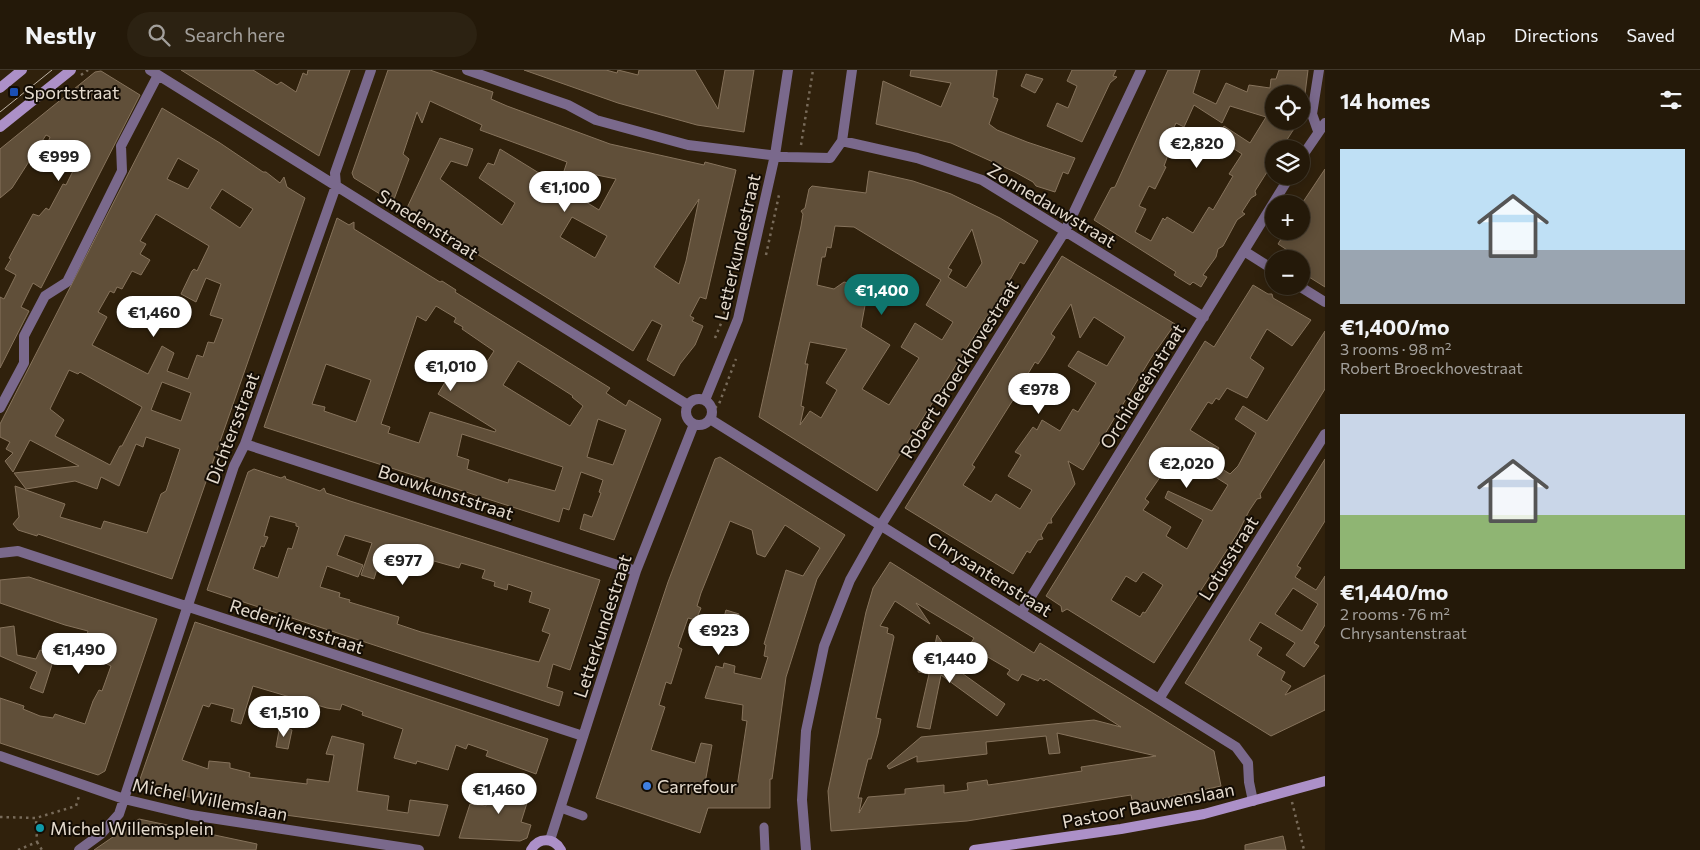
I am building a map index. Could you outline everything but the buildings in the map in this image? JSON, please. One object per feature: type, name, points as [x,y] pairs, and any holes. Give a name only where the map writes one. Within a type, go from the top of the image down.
[{"type":"street","points":[[0,88],[22,70]]},
{"type":"street","points":[[0,127],[71,70]]},
{"type":"street","name":"Dichtersstraat","points":[[124,799],[186,606],[234,466],[245,444],[336,186],[335,173],[371,70]]},
{"type":"street","points":[[467,70],[568,106],[596,120],[688,145],[775,155]]},
{"type":"street","name":"Letterkundestraat","points":[[705,400],[738,320],[775,155],[788,70]]},
{"type":"street","points":[[842,141],[852,70]]},
{"type":"street","name":"Robert Broeckhovestraat","points":[[806,850],[802,800],[806,731],[824,646],[850,580],[881,525],[1065,231],[1141,70]]},
{"type":"street","points":[[1318,131],[1312,114],[1319,70]]},
{"type":"street","points":[[0,408],[24,363],[24,336],[45,296],[67,282],[122,170],[121,146],[154,73]]},
{"type":"street","name":"Smedenstraat","points":[[154,73],[688,405]]},
{"type":"street","points":[[1310,144],[1325,123]]},
{"type":"street","name":"Letterkundestraat","points":[[775,155],[830,158],[842,141]]},
{"type":"street","name":"Zonnedauwstraat","points":[[842,141],[917,158],[982,180],[1204,317]]},
{"type":"street","name":"Orchideeënstraat","points":[[1021,613],[1284,185]]},
{"type":"street","points":[[1244,251],[1265,264]]},
{"type":"street","points":[[1310,293],[1325,302]]},
{"type":"street","points":[[695,400],[705,400],[711,407],[710,418],[702,425],[694,424],[687,416],[688,405],[695,400]]},
{"type":"street","name":"Chrysantenstraat","points":[[710,418],[1236,747],[1248,763],[1248,782],[1253,801]]},
{"type":"street","name":"Letterkundestraat","points":[[550,840],[636,571],[694,424]]},
{"type":"street","name":"Lotusstraat","points":[[1160,699],[1325,434]]},
{"type":"street","name":"Bouwkunststraat","points":[[245,444],[636,571]]},
{"type":"street","name":"Rederijkersstraat","points":[[0,553],[18,551],[583,736]]},
{"type":"street","name":"Michel Willemslaan","points":[[0,756],[124,799],[219,820],[419,850]]},
{"type":"street","name":"Pastoor Bauwenslaan","points":[[974,850],[1121,829],[1204,814],[1325,781]]},
{"type":"street","points":[[79,850],[112,824],[119,814],[124,799]]},
{"type":"street","points":[[531,850],[541,841],[550,840],[561,850]]},
{"type":"lane","points":[[561,808],[583,816]]},
{"type":"lane","points":[[764,827],[764,850]]},
{"type":"path","points":[[714,343],[722,320],[752,195],[757,189]]},
{"type":"path","points":[[0,816],[36,818],[76,806],[82,785]]},
{"type":"path","points":[[1290,791],[1304,850]]},
{"type":"path","points":[[36,818],[37,842],[42,850]]},
{"type":"path","points":[[18,850],[37,842]]},
{"type":"tram line","points":[[0,112],[52,70]]},
{"type":"place","name":"Sportstraat","points":[[14,92]]},
{"type":"place","name":"Carrefour","points":[[647,786]]},
{"type":"place","name":"Michel Willemsplein","points":[[40,828]]}]
